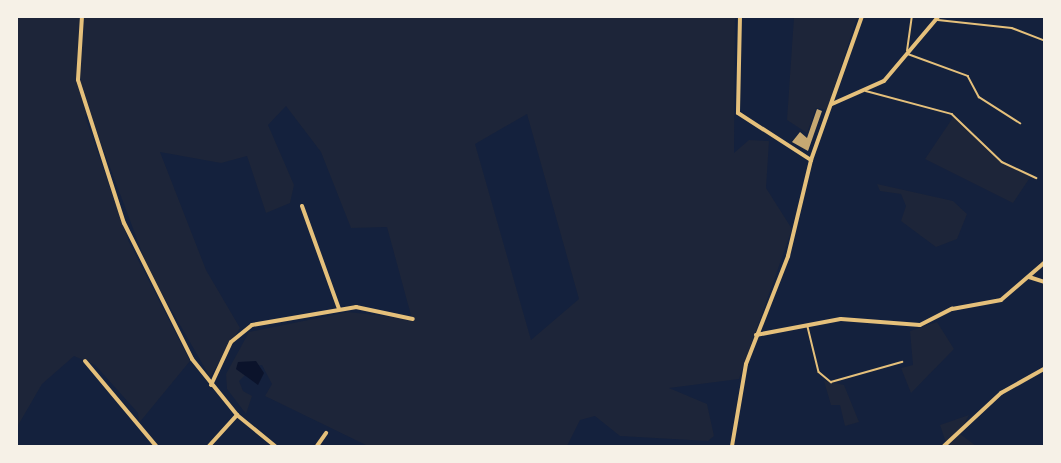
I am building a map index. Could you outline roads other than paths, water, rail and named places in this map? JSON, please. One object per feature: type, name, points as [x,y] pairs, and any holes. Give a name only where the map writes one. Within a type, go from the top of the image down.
[{"type":"street","points":[[82,16],[78,80],[124,223],[173,325],[211,385],[237,415],[275,447]]},
{"type":"street","points":[[740,16],[738,113],[811,160]]},
{"type":"street","points":[[732,447],[756,335],[788,256],[811,160],[862,16]]},
{"type":"street","points":[[832,104],[884,81],[938,18]]},
{"type":"street","points":[[302,206],[339,309]]},
{"type":"street","points":[[756,335],[847,319],[920,326],[952,309],[1001,300],[1044,263]]},
{"type":"street","points":[[1029,277],[1044,282]]},
{"type":"street","points":[[211,385],[225,351],[243,330],[339,309],[370,308],[413,319]]},
{"type":"street","points":[[85,361],[156,447]]},
{"type":"street","points":[[944,447],[1000,393],[1044,369]]},
{"type":"street","points":[[209,447],[237,415]]},
{"type":"street","points":[[317,447],[326,433]]},
{"type":"lane","points":[[912,16],[907,56],[968,76],[979,98],[1020,123]]},
{"type":"lane","points":[[938,18],[1012,28],[1044,40]]},
{"type":"lane","points":[[865,91],[952,114],[1002,162],[1037,178]]},
{"type":"lane","points":[[808,326],[819,372],[831,382],[902,362]]}]
